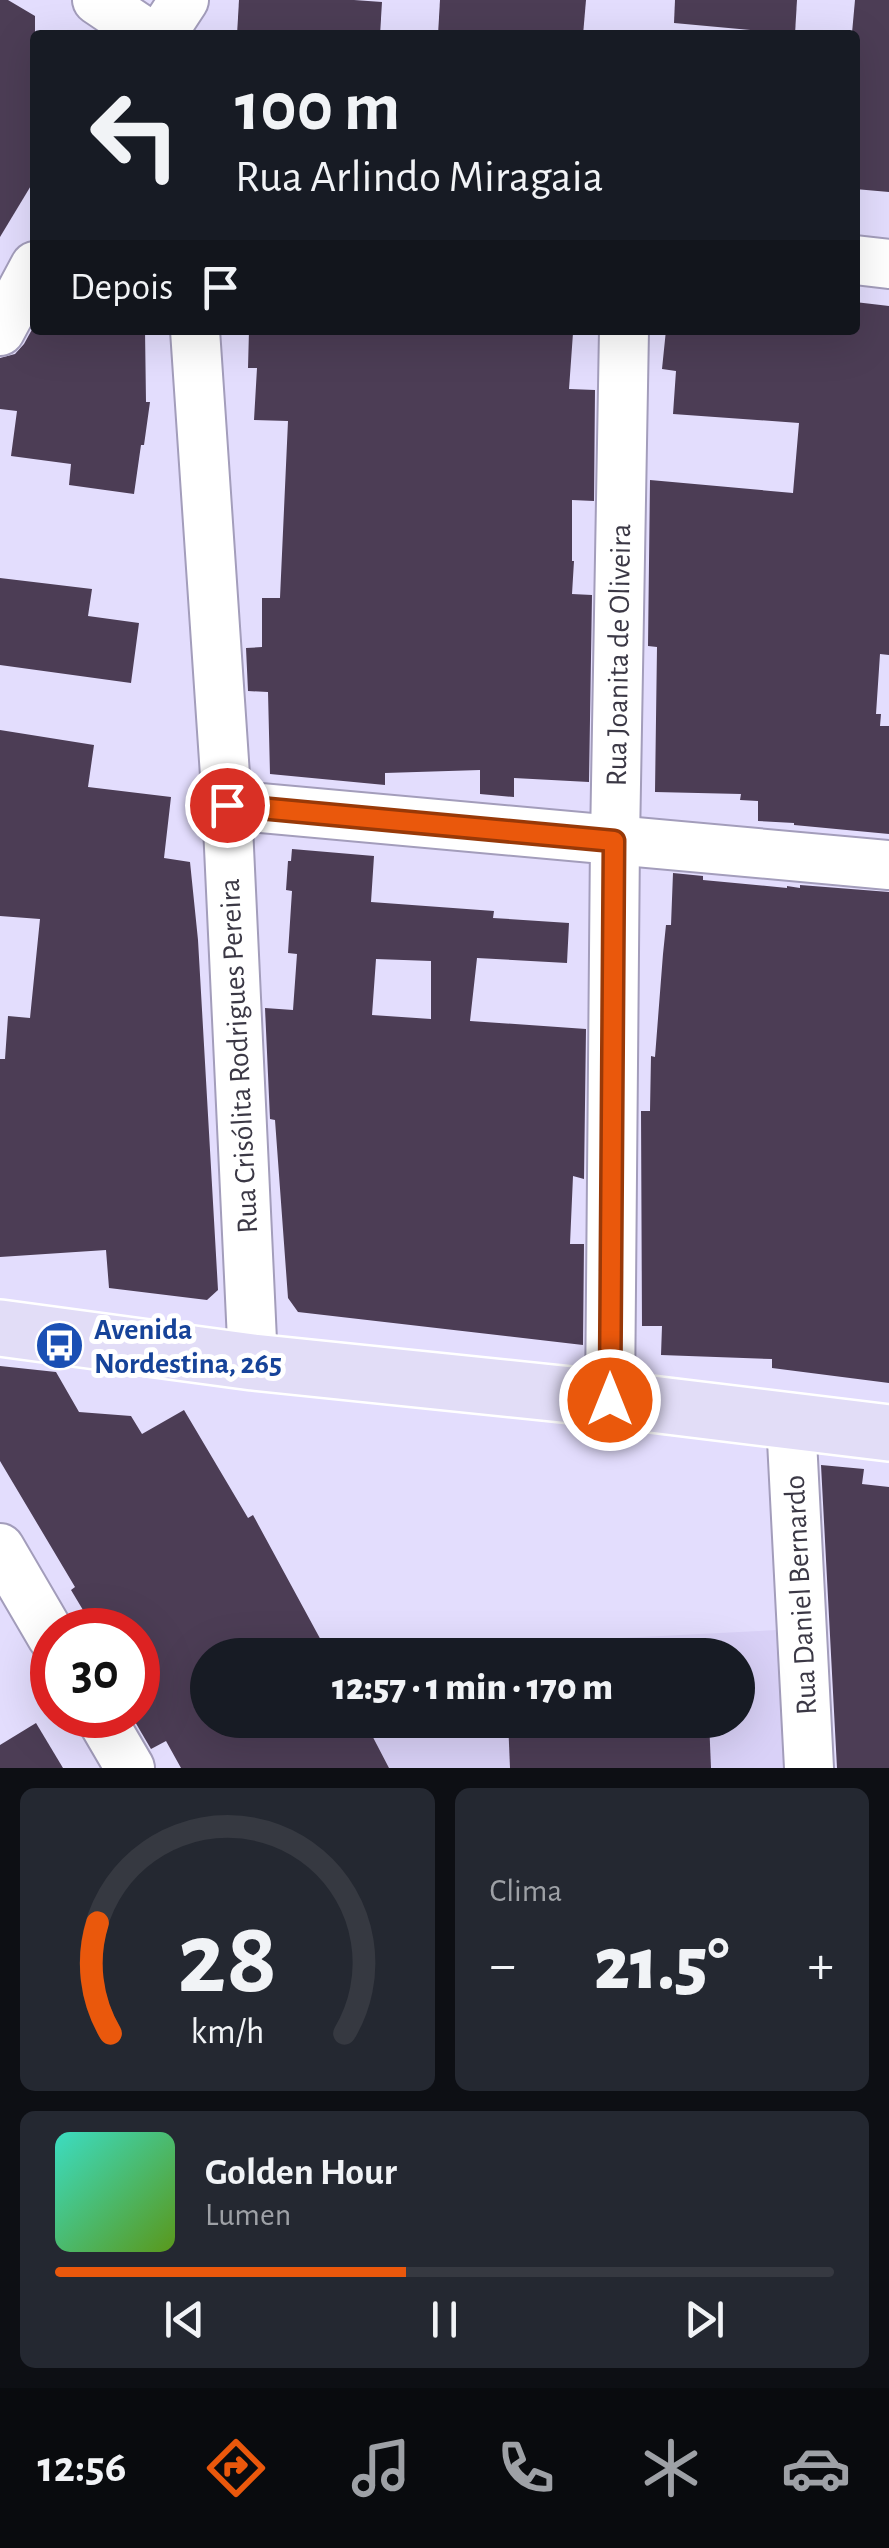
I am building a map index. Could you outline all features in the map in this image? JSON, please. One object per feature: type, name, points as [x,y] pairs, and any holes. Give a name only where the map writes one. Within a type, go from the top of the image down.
[{"type":"main road","points":[[0,1328],[252,1362],[889,1432]]},
{"type":"street","points":[[97,0],[147,30]]},
{"type":"street","points":[[144,0],[153,30]]},
{"type":"street","points":[[159,30],[184,0]]},
{"type":"street","points":[[860,261],[889,264]]},
{"type":"street","points":[[0,331],[30,275]]},
{"type":"street","name":"Rua Crisólita Rodrigues Pereira","points":[[195,335],[227,805],[252,1362]]},
{"type":"street","name":"Rua Joanita de Oliveira","points":[[610,1400],[614,841],[624,335]]},
{"type":"street","points":[[227,805],[889,865]]},
{"type":"street","name":"Rua Daniel Bernardo","points":[[791,1421],[809,1768]]},
{"type":"street","points":[[0,1548],[35,1608]]},
{"type":"street","points":[[112,1738],[130,1768]]},
{"type":"shaded area","points":[[777,1630],[786,1768],[389,1768],[373,1738],[755,1738],[755,1638],[621,1638]]},
{"type":"building","points":[[0,0],[8,0],[35,16],[35,30],[30,30],[30,187],[0,237]]},
{"type":"building","points":[[239,0],[382,2],[380,30],[237,30]]},
{"type":"building","points":[[440,0],[586,0],[583,30],[438,30]]},
{"type":"building","points":[[675,0],[797,0],[795,30],[674,23]]},
{"type":"building","points":[[855,0],[889,0],[889,192],[860,189],[860,30],[852,30]]},
{"type":"building","points":[[860,303],[889,306],[889,655],[880,654],[876,714],[881,714],[880,726],[889,726],[889,834],[758,821],[758,801],[740,800],[741,794],[655,792],[657,647],[648,646],[650,480],[793,493],[799,423],[673,414],[676,371],[662,369],[665,335],[860,335]]},
{"type":"building","points":[[30,333],[145,335],[146,402],[150,402],[134,494],[69,485],[71,464],[11,456],[17,411],[0,409],[0,358],[15,354]]},
{"type":"building","points":[[249,335],[573,335],[569,389],[595,390],[594,501],[572,500],[572,594],[592,595],[589,782],[514,778],[514,797],[480,794],[480,770],[385,773],[385,785],[270,774],[268,692],[248,691],[246,648],[262,647],[262,598],[280,598],[288,421],[254,420],[257,368],[248,368]]},
{"type":"building","points":[[0,578],[92,589],[88,616],[139,623],[131,683],[0,665]]},
{"type":"building","points":[[0,730],[94,745],[88,787],[171,797],[164,858],[190,862],[198,940],[218,1290],[207,1300],[109,1288],[106,1250],[0,1257],[0,1059],[5,1059],[8,1016],[30,1018],[40,919],[0,916]]},
{"type":"building","points":[[292,849],[374,856],[371,902],[494,911],[493,918],[569,923],[567,963],[477,958],[470,1021],[586,1029],[584,1179],[573,1176],[570,1244],[584,1244],[583,1345],[298,1312],[288,1298],[275,1120],[270,1119],[265,1008],[293,1010],[297,954],[288,953],[292,891],[286,890]],"holes":[[[376,959],[431,961],[431,1019],[372,1015]]]},
{"type":"building","points":[[673,873],[703,876],[703,880],[787,888],[800,885],[889,892],[889,1383],[772,1368],[772,1359],[661,1355],[662,1326],[642,1326],[641,1111],[650,1111],[651,1056],[655,1057],[666,925],[671,925]]},
{"type":"building","points":[[0,1366],[56,1372],[79,1412],[131,1416],[142,1434],[184,1410],[248,1518],[253,1515],[320,1638],[190,1638],[190,1738],[373,1738],[389,1768],[181,1768],[166,1741],[151,1749],[145,1738],[160,1738],[160,1608],[82,1608],[71,1590],[75,1587],[0,1461]]},
{"type":"building","points":[[821,1465],[864,1469],[862,1484],[889,1487],[889,1768],[837,1768]]},
{"type":"building","points":[[30,1727],[30,1738],[45,1738],[63,1768],[0,1768],[0,1745]]},
{"type":"building","points":[[509,1738],[710,1738],[711,1768],[510,1768]]},
{"type":"place","name":"Avenida Nordestina, 265","points":[[59,1346]]},
{"type":"route","points":[[227,805],[614,841],[610,1400]]}]
